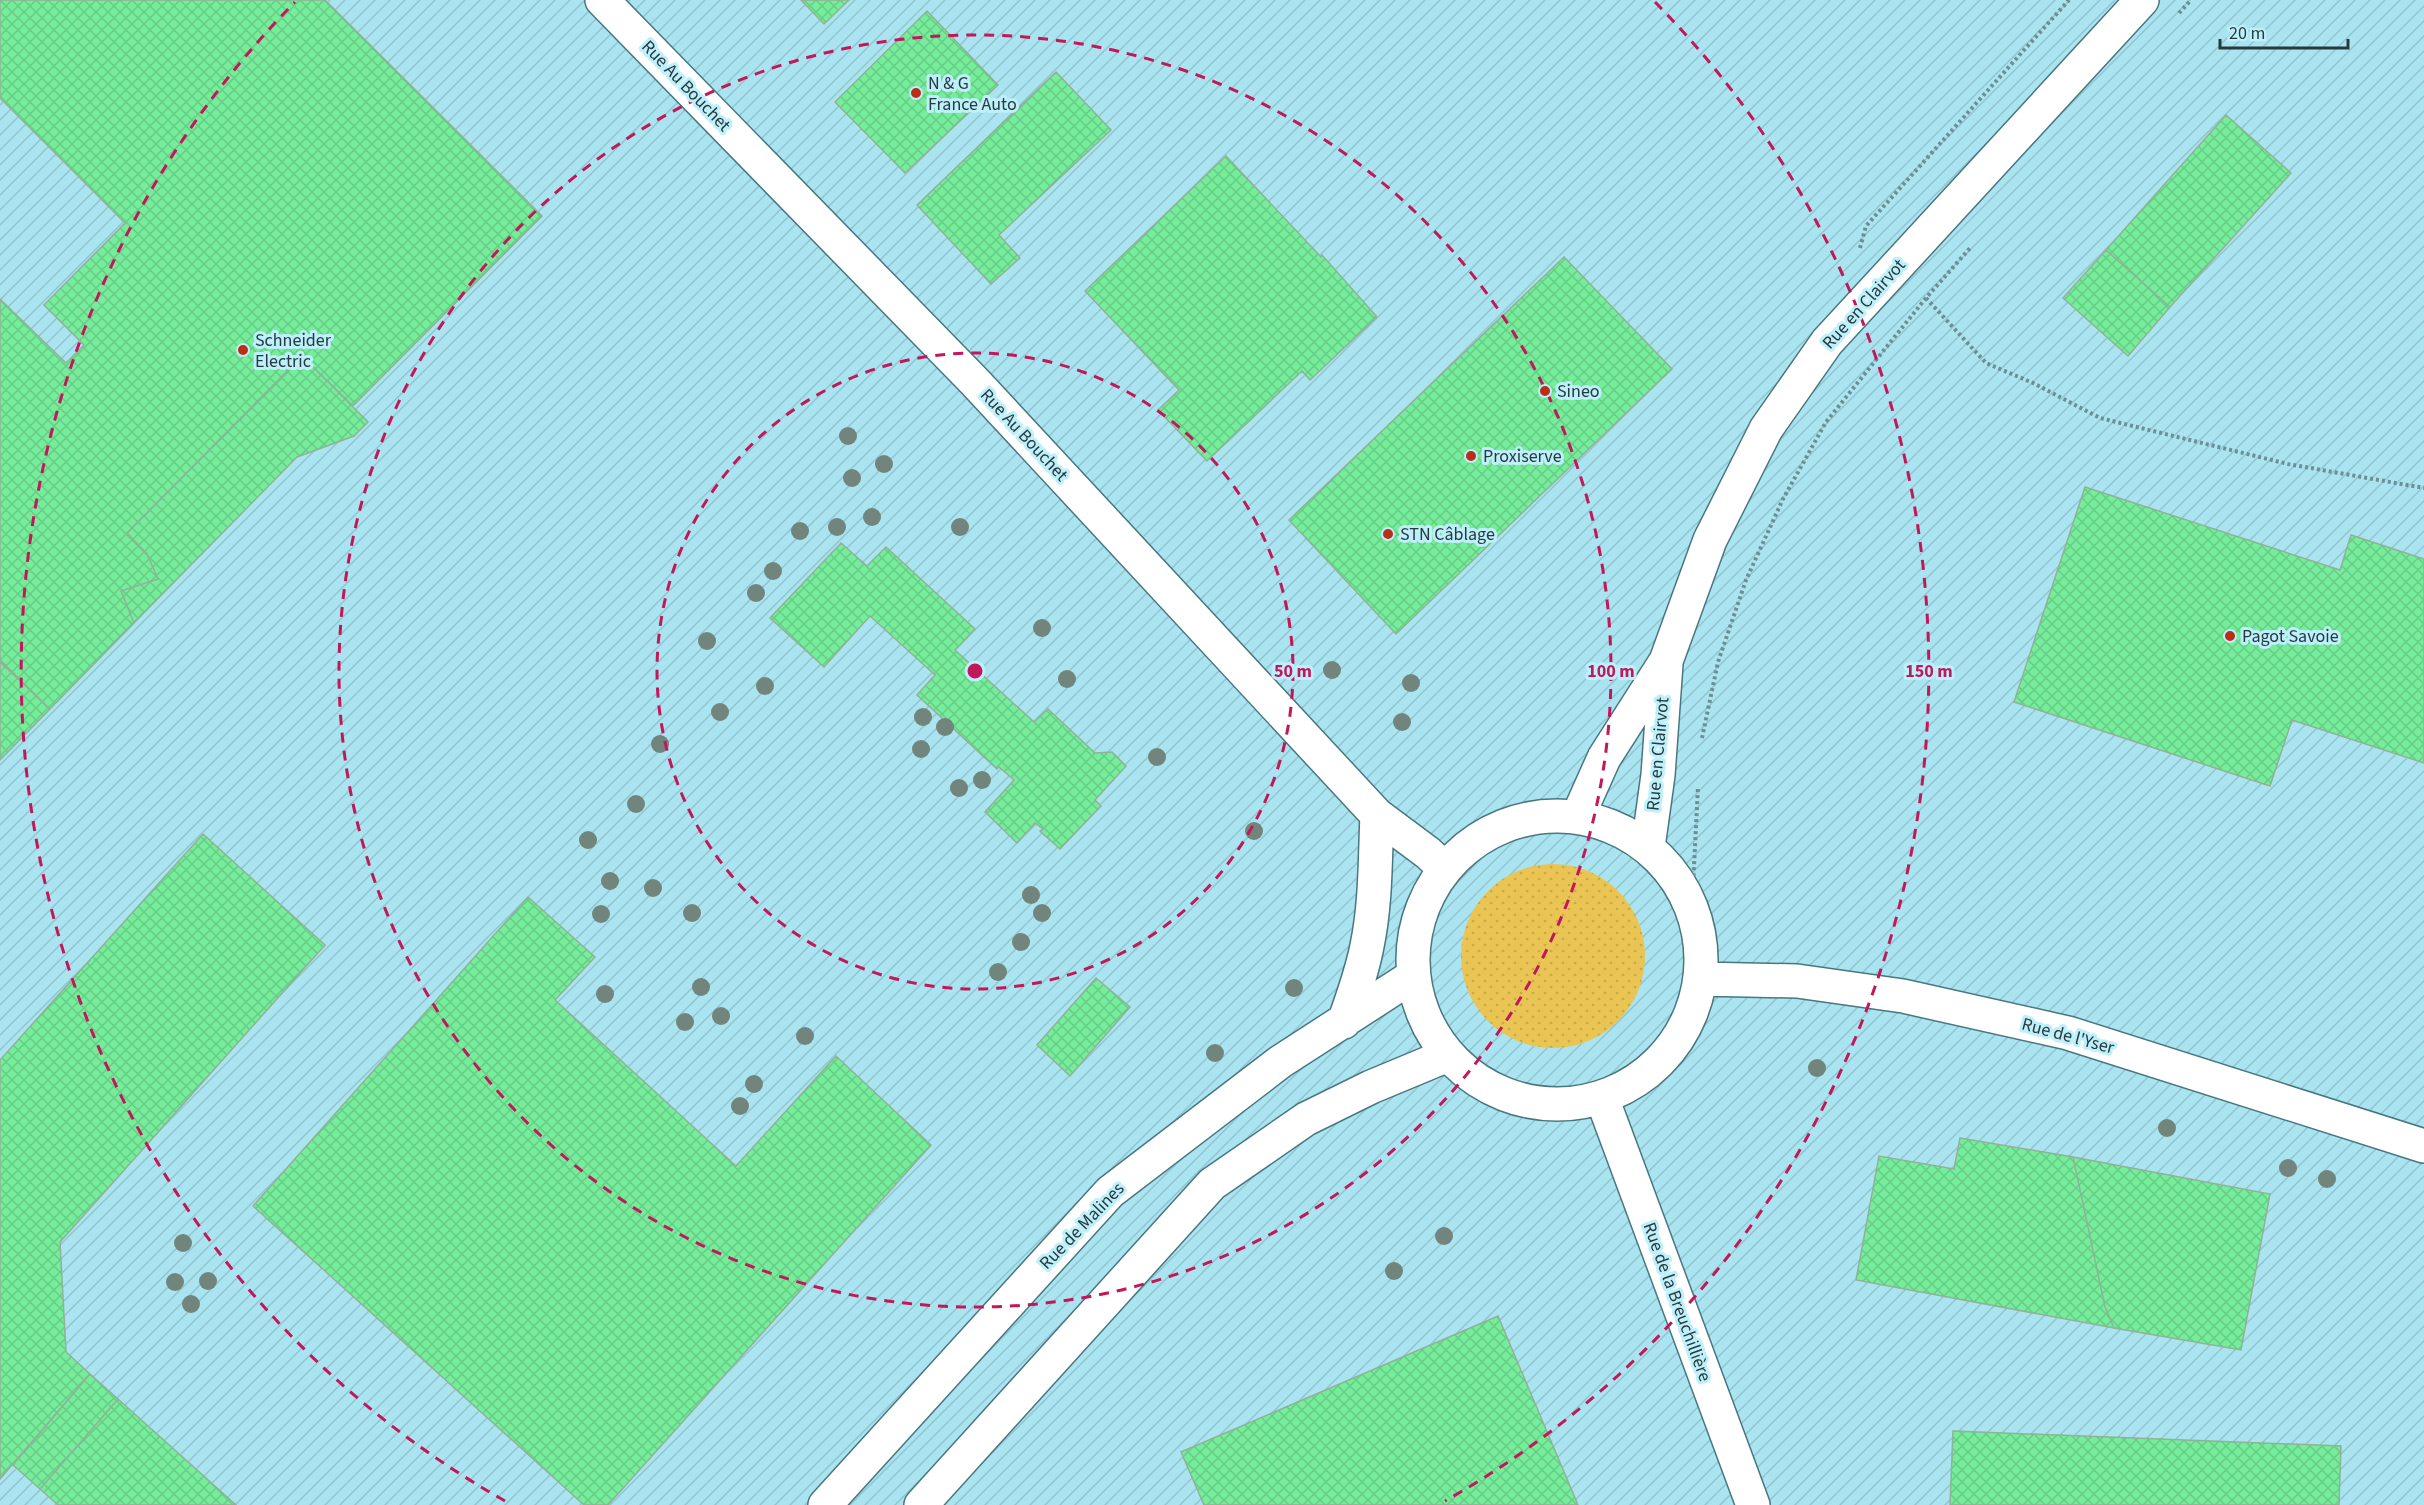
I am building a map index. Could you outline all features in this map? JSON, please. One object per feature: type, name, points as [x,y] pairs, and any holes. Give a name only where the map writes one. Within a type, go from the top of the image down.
[{"type":"street","name":"Rue Au Bouchet","points":[[602,0],[975,382],[1377,815],[1428,853],[1445,869]]},
{"type":"street","name":"Rue en Clairvot","points":[[1578,816],[1604,758],[1666,661],[1710,540],[1766,429],[1827,342],[2142,0]]},
{"type":"street","name":"Rue en Clairvot","points":[[1648,847],[1658,775],[1666,661]]},
{"type":"street","points":[[1344,1022],[1362,970],[1368,944],[1375,878],[1377,815]]},
{"type":"street","points":[[1545,816],[1578,816],[1614,827],[1648,847],[1674,874],[1692,906],[1701,942],[1701,979],[1690,1018],[1669,1053],[1638,1080],[1602,1098],[1560,1106],[1518,1100],[1479,1083],[1448,1055],[1424,1018],[1413,976],[1414,938],[1424,902],[1445,869],[1473,843],[1507,824],[1545,816]]},
{"type":"street","name":"Rue de Malines","points":[[825,1505],[1110,1192],[1280,1062],[1413,976]]},
{"type":"street","name":"Rue de l'Yser","points":[[1701,979],[1797,981],[1903,996],[2068,1033],[2424,1146]]},
{"type":"street","points":[[921,1505],[1212,1184],[1306,1119],[1371,1087],[1448,1055]]},
{"type":"street","name":"Rue de la Breuchillière","points":[[1602,1098],[1753,1505]]},
{"type":"path","points":[[2175,18],[2191,0]]},
{"type":"path","points":[[1700,747],[1718,662],[1746,580],[1783,499],[1826,422],[1926,298],[1973,245]]},
{"type":"path","points":[[1926,298],[1986,363],[2033,382],[2100,418],[2288,464],[2424,488]]},
{"type":"path","points":[[1692,906],[1699,781]]},
{"type":"shaded area","points":[[0,0],[2424,0],[2424,1505],[0,1505]]},
{"type":"shaded area","points":[[1553,864],[1588,871],[1618,891],[1638,921],[1645,956],[1638,991],[1618,1021],[1588,1041],[1553,1048],[1518,1041],[1488,1021],[1468,991],[1461,956],[1468,921],[1488,891],[1518,871]]},
{"type":"building","name":"Schneider Electric","points":[[0,0],[325,0],[542,216],[353,406],[302,356],[127,533],[147,554],[158,579],[121,591],[134,623],[50,709],[0,662],[0,299],[66,363],[84,345],[44,305],[125,223],[0,98]]},
{"type":"building","points":[[801,0],[849,0],[824,24]]},
{"type":"building","name":"N & G France Auto","points":[[927,11],[998,85],[905,173],[835,102]]},
{"type":"building","points":[[1056,72],[1111,130],[999,235],[1020,258],[991,284],[917,205]]},
{"type":"building","points":[[2226,115],[2291,173],[2170,307],[2106,250]]},
{"type":"building","points":[[1226,156],[1321,257],[1322,255],[1377,317],[1310,380],[1302,371],[1207,461],[1158,410],[1179,390],[1085,291]]},
{"type":"building","points":[[2106,250],[2170,307],[2128,356],[2063,298]]},
{"type":"building","points":[[1564,257],[1672,369],[1396,634],[1289,520]]},
{"type":"building","points":[[302,356],[368,422],[354,436],[297,457],[134,623],[121,591],[158,579],[147,554],[127,533]]},
{"type":"building","name":"Pagot Savoie","points":[[2085,487],[2340,570],[2351,535],[2424,559],[2424,763],[2292,720],[2270,786],[2014,702]]},
{"type":"building","points":[[841,543],[867,566],[886,547],[975,629],[955,650],[1034,722],[1048,709],[1095,753],[1112,752],[1126,766],[1095,800],[1101,806],[1060,849],[1040,831],[1043,829],[1035,823],[1017,843],[985,812],[1014,780],[999,767],[997,769],[917,695],[935,675],[870,616],[824,667],[770,618]]},
{"type":"building","points":[[0,662],[50,709],[0,760]]},
{"type":"building","points":[[203,834],[325,945],[60,1242],[66,1352],[90,1374],[0,1479],[0,1060]]},
{"type":"building","points":[[528,897],[595,957],[555,1000],[736,1166],[836,1056],[931,1145],[608,1505],[584,1505],[253,1206]]},
{"type":"building","points":[[1096,978],[1130,1007],[1070,1076],[1037,1045]]},
{"type":"building","points":[[1960,1138],[2073,1157],[2105,1307],[2114,1328],[1856,1280],[1879,1156],[1954,1169]]},
{"type":"building","points":[[2073,1157],[2270,1194],[2241,1350],[2114,1328],[2105,1307]]},
{"type":"building","points":[[1498,1316],[1578,1505],[1204,1505],[1181,1452]]},
{"type":"building","points":[[90,1374],[118,1399],[40,1489],[13,1465]]},
{"type":"building","points":[[118,1399],[236,1505],[58,1505],[40,1489]]},
{"type":"building","points":[[1953,1431],[2341,1446],[2339,1505],[1950,1505]]},
{"type":"place","name":"N & G France Auto","points":[[916,93]]},
{"type":"place","name":"Schneider Electric","points":[[243,350]]},
{"type":"place","name":"Sineo","points":[[1545,391]]},
{"type":"place","name":"Proxiserve","points":[[1471,456]]},
{"type":"place","name":"STN Câblage","points":[[1388,534]]},
{"type":"place","name":"Pagot Savoie","points":[[2230,636]]}]
